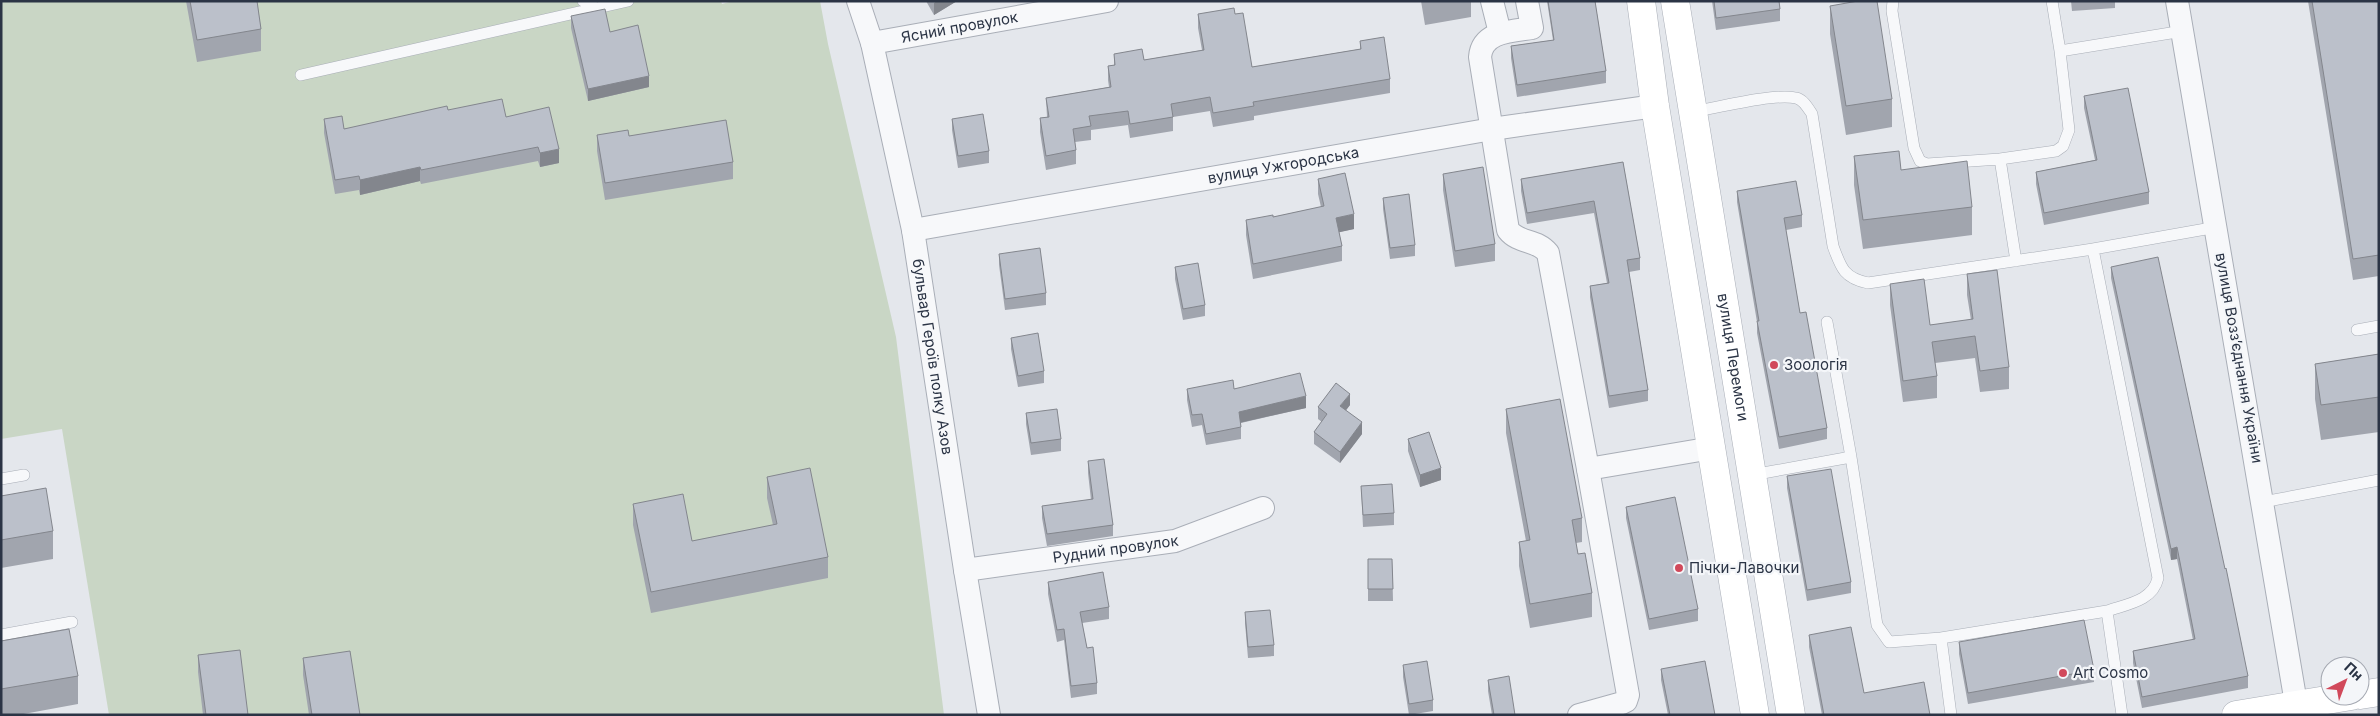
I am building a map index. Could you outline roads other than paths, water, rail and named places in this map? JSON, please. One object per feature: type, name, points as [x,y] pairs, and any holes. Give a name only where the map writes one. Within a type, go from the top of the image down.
[{"type":"main road","points":[[1640,1],[1655,106],[1755,715]]},
{"type":"main road","name":"вулиця Перемоги","points":[[1675,1],[1791,715]]},
{"type":"main road","points":[[2236,715],[2297,710],[2320,704]]},
{"type":"street","name":"бульвар Героїв полку Азов","points":[[858,1],[872,43],[913,230],[989,715]]},
{"type":"street","name":"Ясний провулок","points":[[872,43],[1107,1]]},
{"type":"street","points":[[1492,1],[1500,34]]},
{"type":"street","points":[[1527,1],[1532,28],[1500,34],[1490,40],[1481,52],[1508,230],[1515,237],[1543,246],[1548,253],[1628,695],[1626,701],[1622,703],[1580,715]]},
{"type":"street","name":"вулиця Воззʼєднання України","points":[[2177,1],[2217,226],[2297,710]]},
{"type":"street","name":"вулиця Ужгородська","points":[[913,230],[1492,129],[1655,106]]},
{"type":"street","points":[[1588,470],[1712,448]]},
{"type":"street","name":"Рудний провулок","points":[[965,570],[1175,541],[1262,508]]},
{"type":"lane","points":[[583,1],[598,9]]},
{"type":"lane","points":[[301,75],[628,1]]},
{"type":"lane","points":[[1894,1],[1892,12],[1912,138],[1920,161],[1928,164],[2000,159],[2056,151],[2063,146],[2068,130],[2060,51],[2052,1]]},
{"type":"lane","points":[[2060,51],[2183,31]]},
{"type":"lane","points":[[1692,112],[1781,97],[1798,98],[1806,104],[1812,114],[1833,246],[1847,276],[1856,281],[1868,283],[2016,261],[2217,226]]},
{"type":"lane","points":[[2000,159],[2016,261]]},
{"type":"lane","points":[[1827,322],[1851,457],[1877,625],[1882,635],[1889,642],[1941,638],[2108,611],[2150,594],[2156,588],[2158,578],[2093,249]]},
{"type":"lane","points":[[2357,330],[2379,326]]},
{"type":"lane","points":[[1752,475],[1851,457]]},
{"type":"lane","points":[[1,479],[24,475]]},
{"type":"lane","points":[[2263,502],[2379,480]]},
{"type":"lane","points":[[2108,611],[2122,715]]},
{"type":"lane","points":[[1,635],[72,622]]},
{"type":"lane","points":[[1941,638],[1951,715]]},
{"type":"place","name":"Зоологія","points":[[1774,365]]},
{"type":"place","name":"Пічки-Лавочки","points":[[1679,568]]},
{"type":"place","name":"Art Cosmo","points":[[2063,673]]}]
